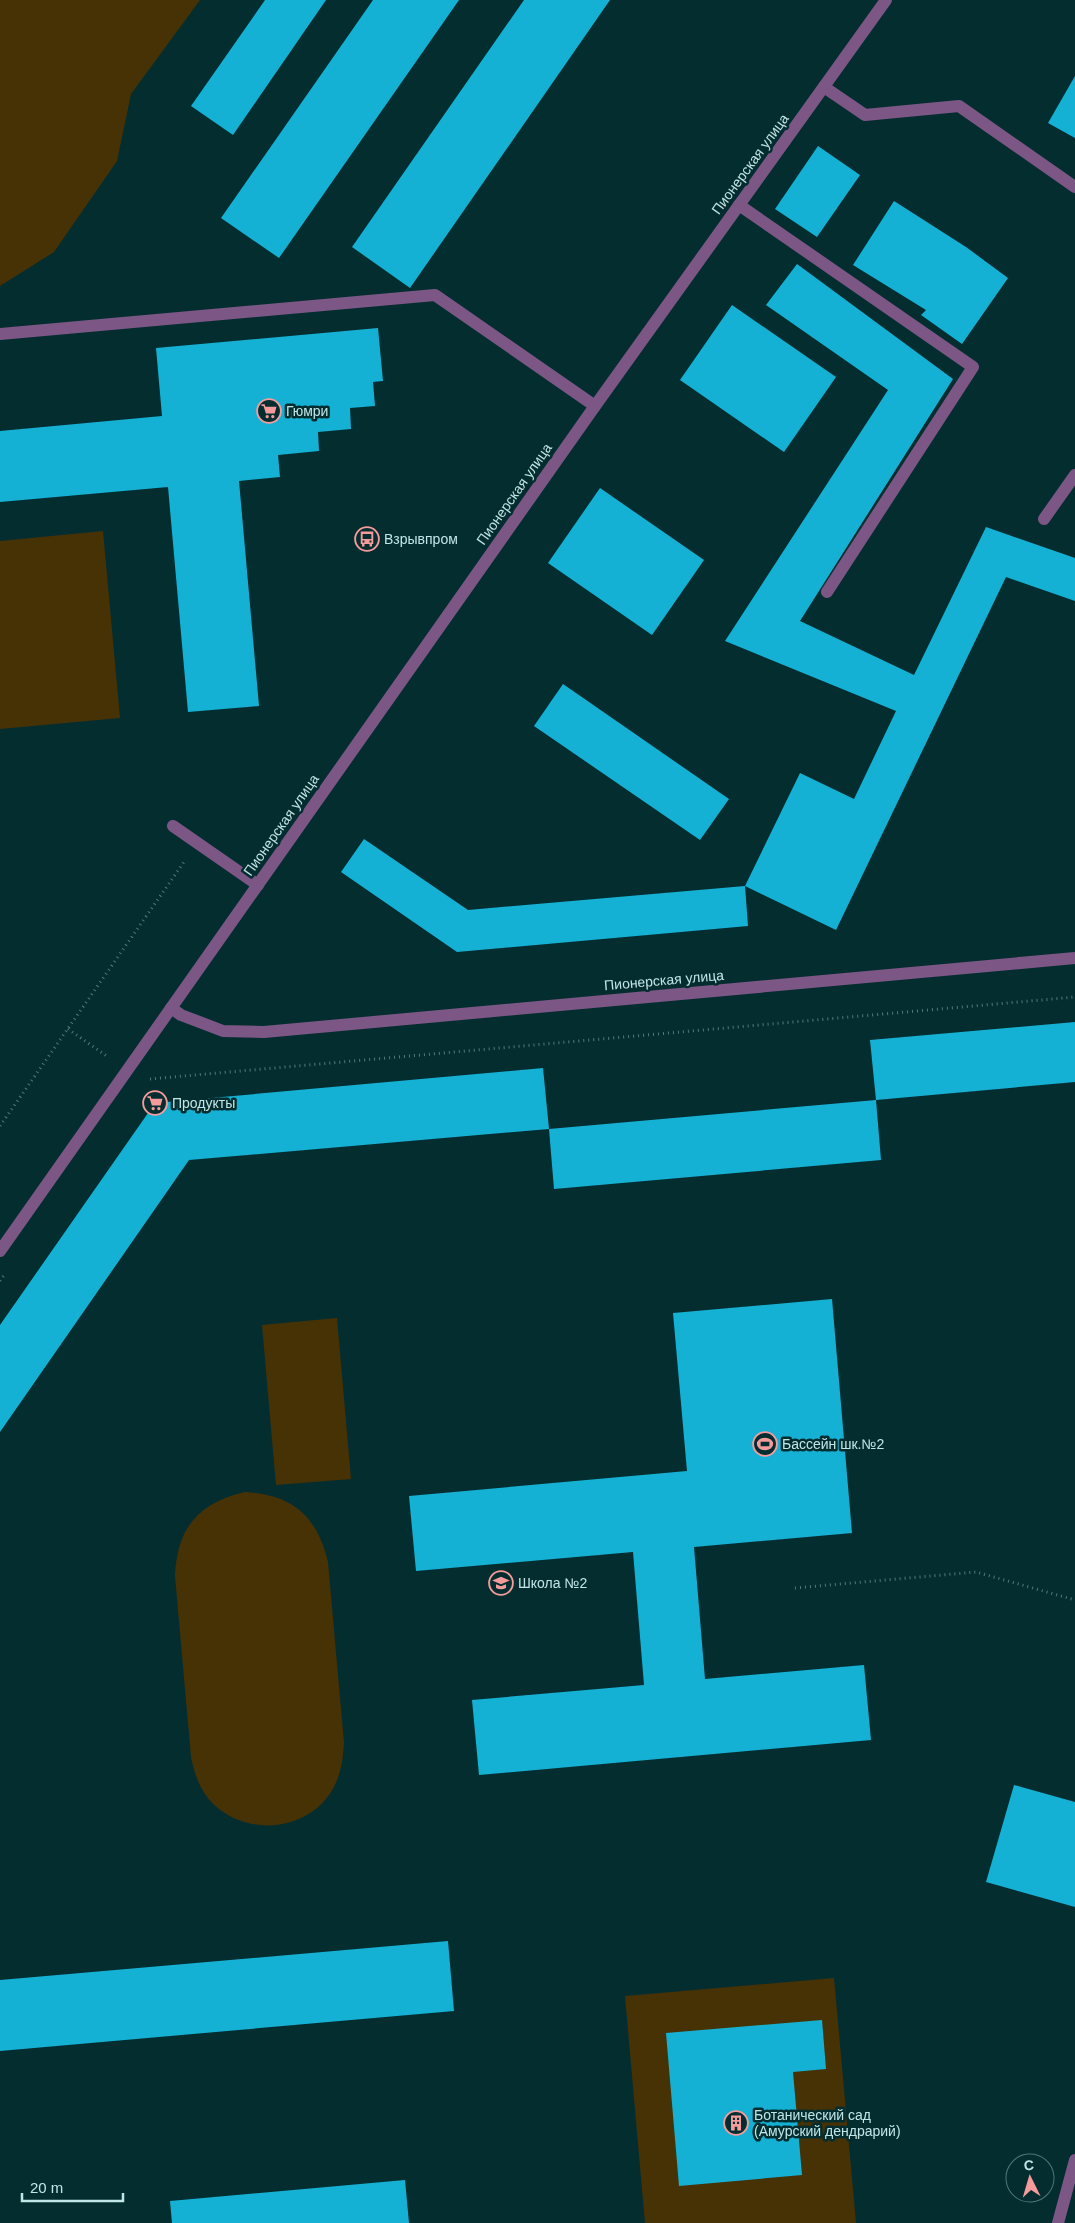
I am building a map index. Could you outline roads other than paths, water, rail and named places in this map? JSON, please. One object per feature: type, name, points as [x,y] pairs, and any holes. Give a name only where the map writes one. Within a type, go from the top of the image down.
[{"type":"street","name":"Пионерская улица","points":[[0,1251],[595,406],[886,0]]},
{"type":"street","points":[[824,87],[865,115],[959,106],[1075,187]]},
{"type":"street","points":[[739,205],[973,367],[827,592]]},
{"type":"street","points":[[0,334],[435,295],[595,406]]},
{"type":"street","points":[[1044,519],[1075,475]]},
{"type":"street","points":[[173,826],[258,885]]},
{"type":"street","name":"Пионерская улица","points":[[171,1008],[181,1015],[223,1031],[264,1032],[1075,958]]},
{"type":"street","points":[[1058,2223],[1075,2160]]},
{"type":"place","name":"Гюмри","points":[[269,411]]},
{"type":"place","name":"Взрывпром","points":[[367,539]]},
{"type":"place","name":"Продукты","points":[[155,1103]]},
{"type":"place","name":"Бассейн шк.№2","points":[[765,1444]]},
{"type":"place","name":"Школа №2","points":[[501,1583]]},
{"type":"place","name":"Ботанический сад (Амурский дендрарий)","points":[[736,2123]]}]
